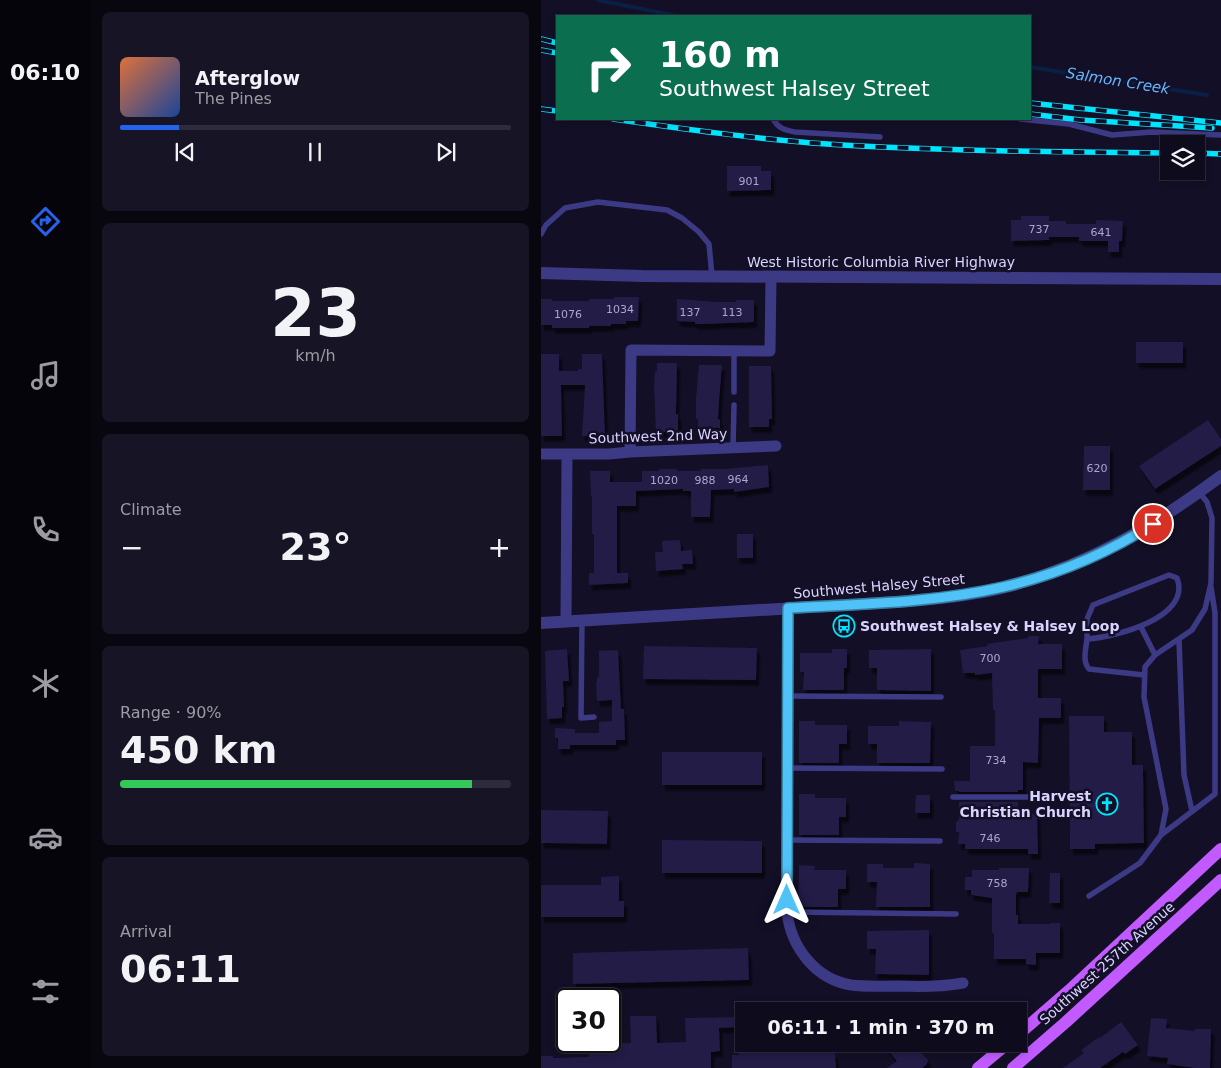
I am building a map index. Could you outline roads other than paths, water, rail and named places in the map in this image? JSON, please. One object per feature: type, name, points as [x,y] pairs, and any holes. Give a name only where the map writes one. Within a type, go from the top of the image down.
[{"type":"main road","name":"Southwest 257th Avenue","points":[[1027,1027],[1221,849]]},
{"type":"main road","name":"Southwest 257th Avenue","points":[[1013,1068],[1221,880]]},
{"type":"main road","points":[[978,1068],[997,1052]]},
{"type":"street","name":"West Historic Columbia River Highway","points":[[541,273],[771,277],[1221,279]]},
{"type":"street","points":[[630,452],[631,350],[770,351],[771,277]]},
{"type":"street","name":"Southwest 2nd Way","points":[[541,454],[609,454],[776,446]]},
{"type":"street","points":[[565,621],[567,454]]},
{"type":"street","name":"Southwest Halsey Street","points":[[541,623],[934,598],[1004,587],[1089,558],[1116,545],[1141,532],[1221,476]]},
{"type":"street","points":[[788,608],[787,912],[788,923],[799,950],[814,967],[838,982],[864,986],[943,987],[963,984]]},
{"type":"lane","points":[[774,120],[784,130],[795,132],[880,137]]},
{"type":"lane","points":[[1030,120],[1069,124],[1112,135],[1152,132],[1221,135]]},
{"type":"lane","points":[[541,234],[546,225],[565,208],[598,202],[667,210],[682,218],[699,232],[709,244],[712,276]]},
{"type":"lane","points":[[734,350],[734,392]]},
{"type":"lane","points":[[733,448],[734,405]]},
{"type":"lane","points":[[1089,896],[1140,862],[1161,835],[1215,794],[1215,613],[1211,583],[1212,518],[1207,502],[1199,492]]},
{"type":"lane","points":[[1087,639],[1102,638],[1141,627],[1170,608],[1176,602],[1180,592],[1177,578],[1169,575],[1093,606],[1087,619],[1085,660],[1086,666],[1089,669],[1144,675]]},
{"type":"lane","points":[[1161,835],[1166,809],[1144,697],[1145,667],[1155,655],[1192,630],[1205,609],[1211,583]]},
{"type":"lane","points":[[582,620],[581,718],[594,717]]},
{"type":"lane","points":[[1141,627],[1155,655]]},
{"type":"lane","points":[[1179,640],[1184,775],[1192,811]]},
{"type":"lane","points":[[787,696],[941,697]]},
{"type":"lane","points":[[787,768],[942,769]]},
{"type":"lane","points":[[953,797],[1045,797]]},
{"type":"lane","points":[[787,840],[940,841]]},
{"type":"lane","points":[[787,912],[956,914]]},
{"type":"waterway","name":"Salmon Creek","points":[[598,0],[672,15]]},
{"type":"waterway","name":"Salmon Creek","points":[[1031,67],[1207,95]]},
{"type":"railway","points":[[541,39],[556,43]]},
{"type":"railway","points":[[541,50],[556,53]]},
{"type":"railway","points":[[1031,103],[1221,123]]},
{"type":"railway","points":[[541,109],[556,111]]},
{"type":"railway","points":[[1031,114],[1081,120],[1212,128]]},
{"type":"railway","points":[[620,120],[747,137],[827,144],[955,150],[1160,153]]},
{"type":"railway","points":[[1205,153],[1221,154]]},
{"type":"place","name":"Southwest Halsey & Halsey Loop","points":[[844,626]]},
{"type":"place","name":"Harvest Christian Church","points":[[1107,804]]}]
